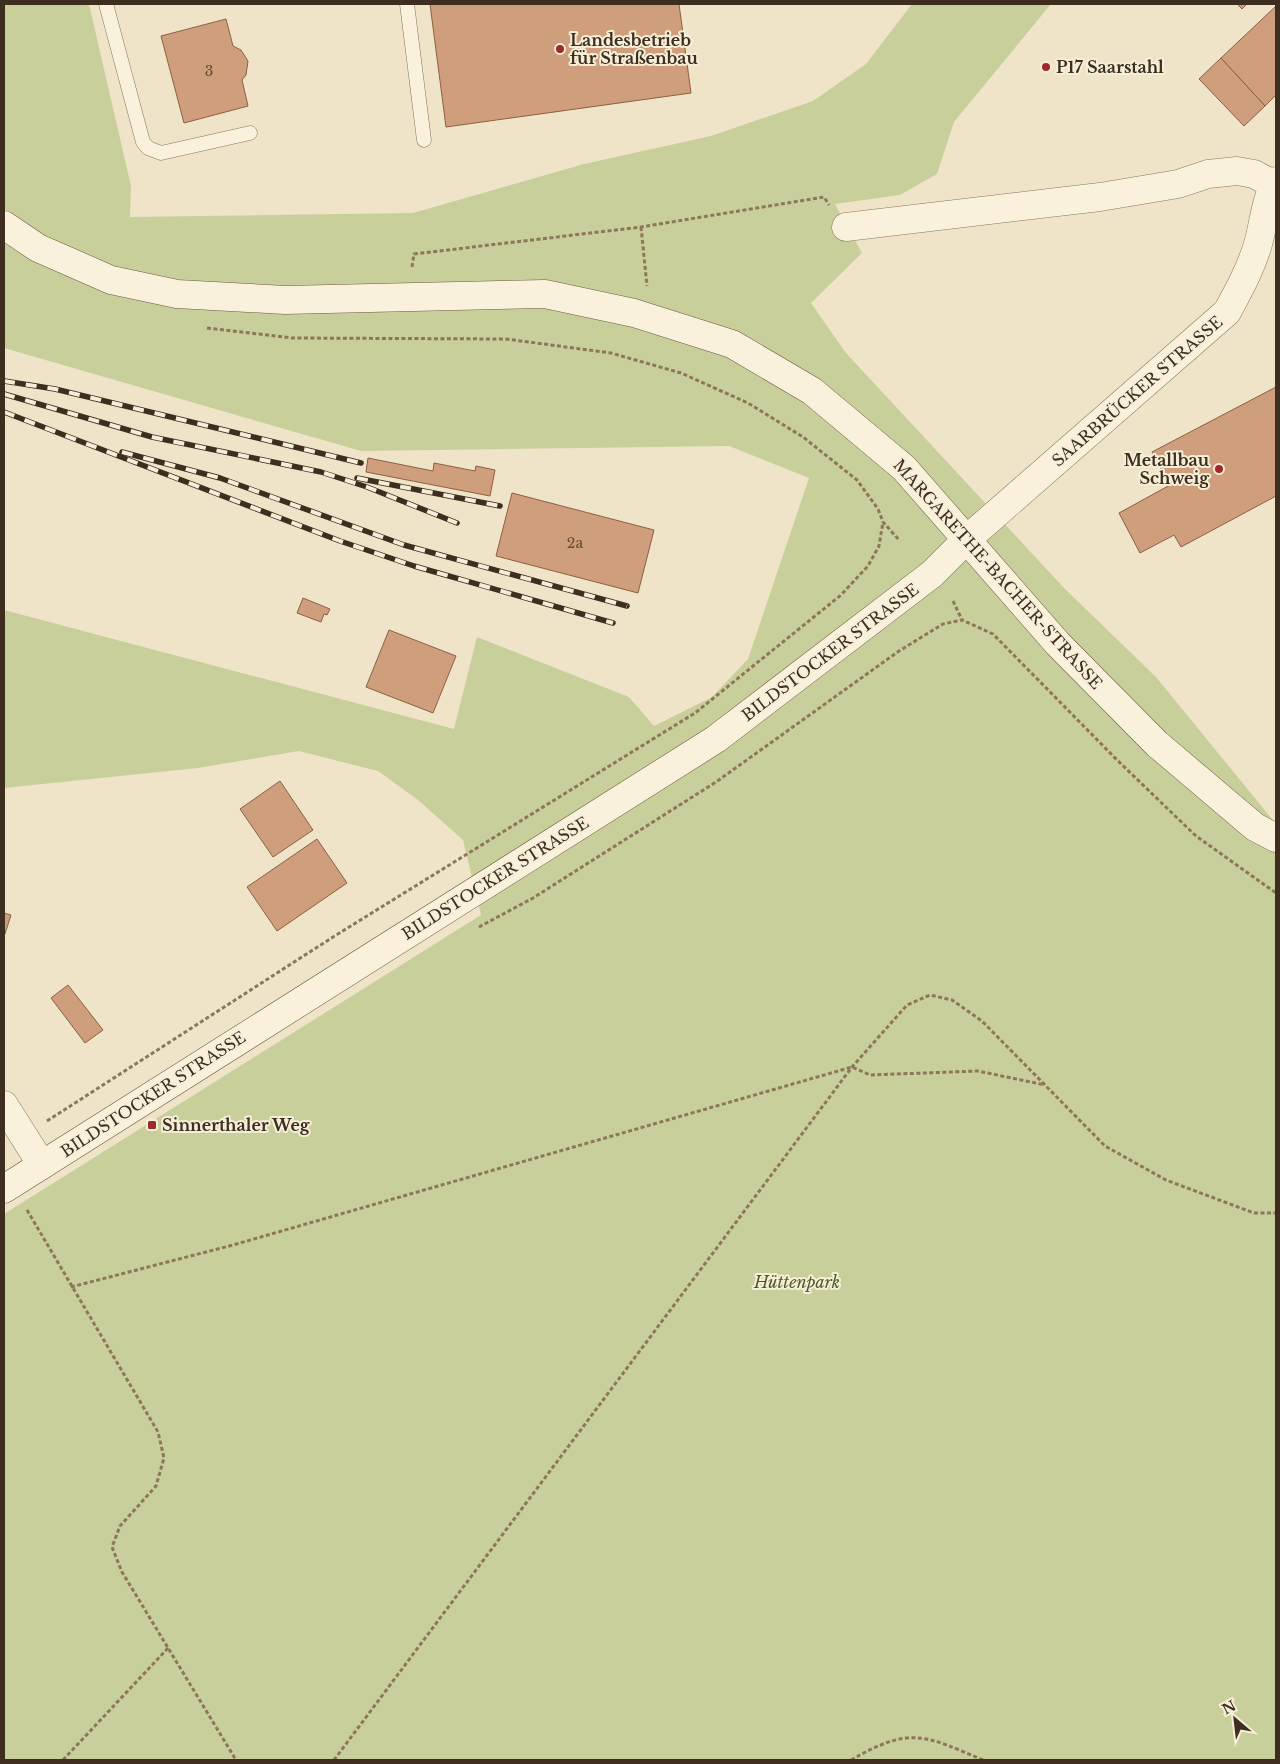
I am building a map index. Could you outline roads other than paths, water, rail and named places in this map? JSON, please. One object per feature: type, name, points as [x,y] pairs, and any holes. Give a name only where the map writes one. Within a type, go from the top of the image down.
[{"type":"main road","name":"SAARBRÜCKER STRASSE","points":[[846,227],[1100,197],[1178,184],[1208,174],[1237,171],[1254,174],[1275,183],[1269,193],[1258,246],[1243,283],[1228,312],[966,540]]},
{"type":"main road","name":"MARGARETHE-BACHER-STRASSE","points":[[4,225],[38,248],[111,280],[177,294],[285,300],[545,294],[650,318],[732,344],[812,391],[904,468],[1058,644],[1157,744],[1255,827],[1276,838]]},
{"type":"main road","name":"BILDSTOCKER STRASSE","points":[[8,1187],[716,739],[932,574],[966,540]]},
{"type":"main road","points":[[4,1106],[42,1165]]},
{"type":"lane","points":[[106,4],[143,142],[148,148],[161,153],[250,132]]},
{"type":"lane","points":[[407,4],[424,140]]},
{"type":"railway","points":[[4,381],[55,389],[361,463]]},
{"type":"railway","points":[[4,394],[152,437],[321,472],[367,487],[457,523]]},
{"type":"railway","points":[[4,412],[340,541],[414,566],[613,623]]},
{"type":"railway","points":[[122,452],[220,478],[404,545],[627,606]]},
{"type":"railway","points":[[357,478],[500,506]]},
{"type":"place","name":"Landesbetrieb für Straßenbau","points":[[560,49]]},
{"type":"place","name":"P17 Saarstahl","points":[[1046,67]]},
{"type":"place","name":"Metallbau Schweig","points":[[1219,469]]},
{"type":"place","name":"Sinnerthaler Weg","points":[[152,1125]]},
{"type":"park label","name":"Hüttenpark","points":[[797,1282]]}]
